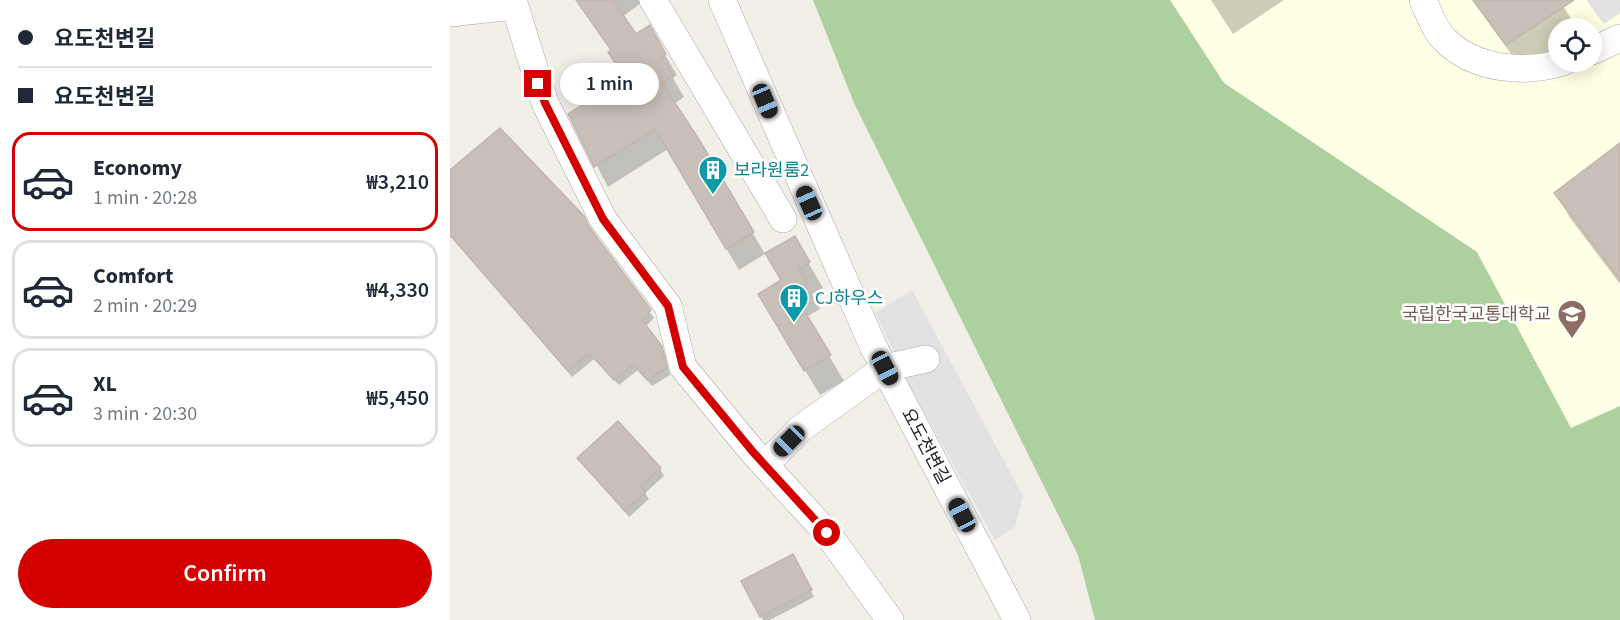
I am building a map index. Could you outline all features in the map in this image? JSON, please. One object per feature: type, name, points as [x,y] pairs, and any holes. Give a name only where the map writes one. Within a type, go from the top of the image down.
[{"type":"street","points":[[653,0],[783,219]]},
{"type":"street","name":"요도천변길","points":[[722,0],[800,182],[885,368],[1017,620]]},
{"type":"street","points":[[1423,0],[1443,39],[1462,54],[1490,64],[1521,69],[1548,64]]},
{"type":"street","points":[[450,13],[513,3],[545,103],[603,219],[668,306],[683,367],[765,465],[827,533],[890,620]]},
{"type":"street","points":[[1602,46],[1620,38]]},
{"type":"street","points":[[765,465],[800,429],[885,368],[926,359]]},
{"type":"shaded area","name":"국립한국교통대학교","points":[[1170,0],[1620,0],[1620,514],[1606,495],[1477,252],[1224,83]]},
{"type":"shaded area","points":[[1586,0],[1620,0],[1620,13],[1604,24],[1602,18],[1600,18]]},
{"type":"shaded area","points":[[912,290],[1023,496],[1015,527],[995,540],[913,392],[875,313]]},
{"type":"green space","points":[[813,0],[1170,0],[1224,83],[1477,252],[1571,428],[1620,406],[1620,620],[1095,620],[1078,555],[854,103]]},
{"type":"building","points":[[576,0],[613,0],[636,34],[650,25],[666,54],[661,57],[673,76],[662,83],[700,141],[754,232],[726,249],[655,129],[594,167],[568,114],[625,78],[608,52],[611,50]]},
{"type":"building","points":[[1473,0],[1574,0],[1506,45]]},
{"type":"building","points":[[500,128],[584,216],[590,228],[651,310],[642,320],[662,346],[667,368],[647,380],[633,364],[614,380],[589,353],[568,371],[450,235],[450,170]]},
{"type":"building","points":[[1620,143],[1620,280],[1554,193]]},
{"type":"building","name":"CJ하우스","points":[[795,236],[810,262],[799,269],[807,283],[793,292],[831,355],[804,371],[758,294],[781,280],[765,253]]},
{"type":"building","points":[[618,421],[661,468],[641,486],[646,492],[625,511],[577,458]]},
{"type":"building","points":[[793,554],[812,590],[760,617],[741,581]]},
{"type":"place","name":"보라원룸2","points":[[713,196]]},
{"type":"place","name":"CJ하우스","points":[[794,324]]},
{"type":"place","name":"국립한국교통대학교","points":[[1572,340]]},
{"type":"route","points":[[538,84],[545,103],[603,219],[668,306],[683,367],[753,452],[827,533]]}]
